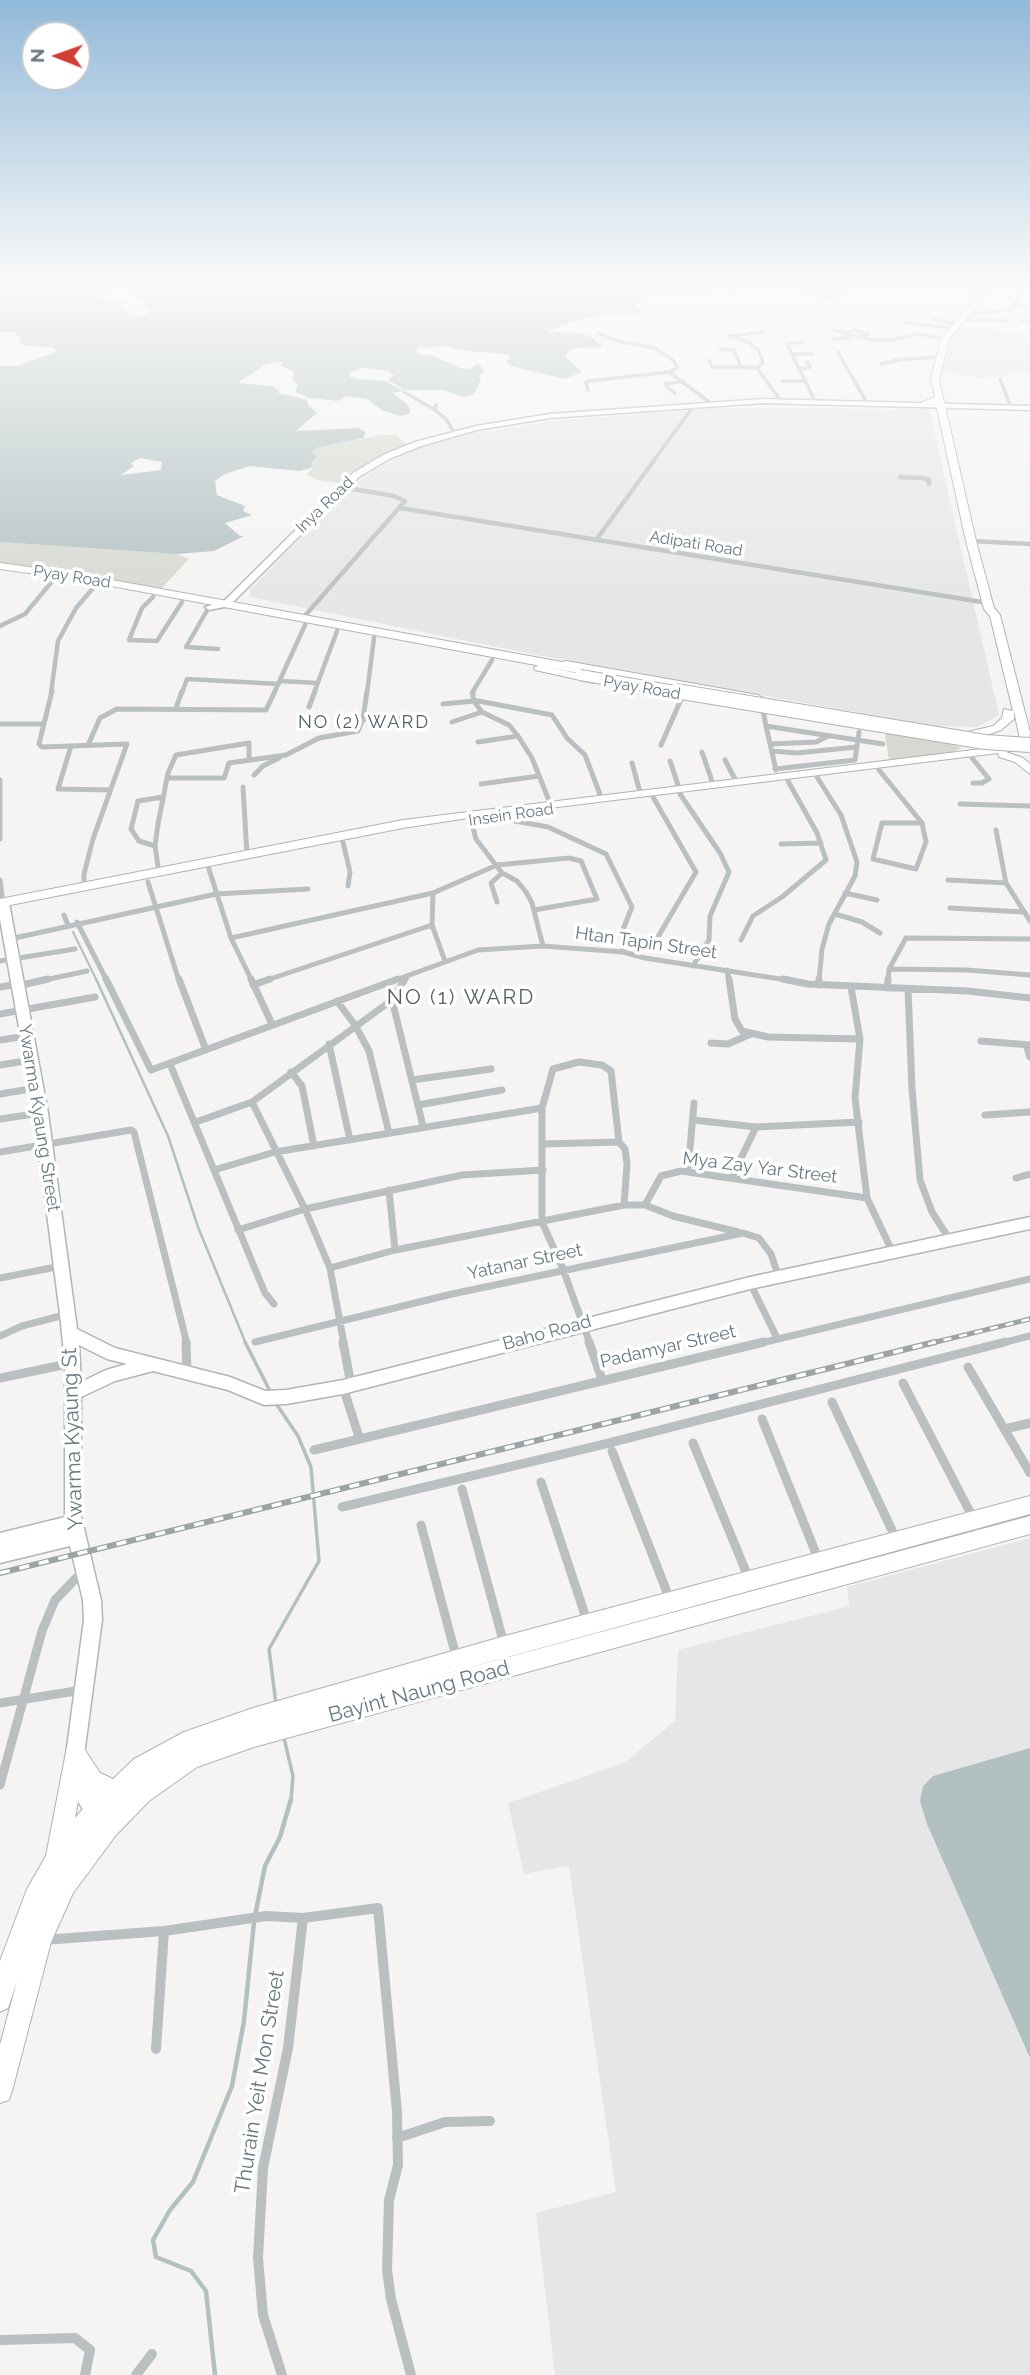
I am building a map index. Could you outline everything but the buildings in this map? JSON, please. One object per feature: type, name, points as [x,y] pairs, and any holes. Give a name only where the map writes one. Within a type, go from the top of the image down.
[{"type":"highway","name":"Pyay Road","points":[[0,566],[230,608]]},
{"type":"highway","name":"Pyay Road","points":[[0,572],[116,587],[153,597],[230,608]]},
{"type":"highway","points":[[230,608],[304,621]]},
{"type":"highway","name":"Pyay Road","points":[[304,621],[337,631],[492,660],[974,740],[1028,746]]},
{"type":"highway","name":"Pyay Road","points":[[304,621],[1028,746]]},
{"type":"main road","points":[[936,391],[988,606],[987,614],[1008,711],[1008,719],[997,728],[984,733],[969,747]]},
{"type":"main road","name":"Inya Road","points":[[230,608],[341,487],[386,457],[455,434],[528,419],[712,404],[815,401],[920,405]]},
{"type":"main road","points":[[920,405],[938,402],[1030,408]]},
{"type":"main road","points":[[988,606],[995,615],[1025,723],[1028,746]]},
{"type":"main road","name":"Pyay Road","points":[[552,664],[587,667],[901,727],[969,747],[1028,746]]},
{"type":"main road","name":"Pyay Road","points":[[539,668],[884,730],[901,727]]},
{"type":"main road","points":[[1008,711],[1028,746]]},
{"type":"main road","name":"Insein Road","points":[[207,867],[247,855],[403,824],[601,796],[680,791],[780,775],[817,777],[879,770],[969,747],[1028,746]]},
{"type":"main road","name":"Insein Road","points":[[1,907],[471,820],[653,797],[713,784],[955,754],[969,747],[1003,755],[1028,746]]},
{"type":"main road","points":[[1003,755],[1019,760],[1030,770]]},
{"type":"main road","name":"Insein Road","points":[[1,907],[84,888],[154,877]]},
{"type":"main road","name":"Ywarma Kyaung Street","points":[[1,907],[10,939],[6,960],[18,985],[41,1113],[70,1333]]},
{"type":"main road","name":"Baho Road","points":[[70,1333],[112,1354],[230,1384],[264,1398],[286,1397],[347,1386],[583,1323],[750,1283],[779,1279],[1030,1223]]},
{"type":"main road","name":"Ywarma Kyaung St","points":[[70,1333],[74,1393],[75,1530],[92,1600],[93,1620],[75,1755],[79,1785],[101,1819]]},
{"type":"main road","points":[[74,1393],[113,1375],[155,1364]]},
{"type":"main road","name":"Bayint Naung Road","points":[[0,2000],[30,1938],[65,1885],[116,1791],[161,1755],[191,1739],[463,1681],[594,1643],[798,1590],[857,1560],[901,1548],[973,1519],[1030,1505]]},
{"type":"main road","name":"Bayint Naung Road","points":[[901,1548],[983,1537],[1030,1525]]},
{"type":"main road","points":[[0,1541],[75,1530]]},
{"type":"main road","points":[[0,1555],[75,1530]]},
{"type":"main road","name":"Bayint Naung Road","points":[[291,1718],[505,1646],[820,1561],[857,1560]]},
{"type":"main road","name":"Bayint Naung Road","points":[[0,2091],[30,1938],[35,1897],[56,1860],[101,1819],[191,1759],[253,1727]]},
{"type":"main road","points":[[75,1755],[92,1781],[116,1791]]},
{"type":"main road","points":[[56,1860],[75,1755]]},
{"type":"street","points":[[695,391],[712,404]]},
{"type":"street","points":[[774,391],[781,401]]},
{"type":"street","points":[[810,391],[815,401]]},
{"type":"street","points":[[860,391],[867,403]]},
{"type":"street","points":[[1004,391],[1011,408]]},
{"type":"street","points":[[404,392],[435,407],[455,434]]},
{"type":"street","points":[[596,540],[692,408]]},
{"type":"street","points":[[900,477],[923,478],[929,480],[929,484]]},
{"type":"street","points":[[88,745],[100,718],[106,712],[117,709],[266,709],[280,683],[304,621],[405,502],[398,497],[341,487]]},
{"type":"street","name":"Adipati Road","points":[[400,508],[988,606]]},
{"type":"street","points":[[971,541],[1030,544]]},
{"type":"street","points":[[0,626],[25,614],[54,579]]},
{"type":"street","points":[[84,888],[87,862],[127,744],[39,747],[53,685],[58,641],[76,608],[95,586]]},
{"type":"street","points":[[153,597],[142,608],[129,640],[157,641],[181,602]]},
{"type":"street","points":[[209,607],[186,647],[218,649]]},
{"type":"street","points":[[309,707],[337,631]]},
{"type":"street","points":[[254,775],[263,766],[319,738],[358,731],[363,719],[374,638]]},
{"type":"street","points":[[492,660],[471,694],[473,700],[482,712],[509,725],[518,736],[550,803]]},
{"type":"street","points":[[176,708],[187,679],[316,683]]},
{"type":"street","points":[[661,745],[683,695]]},
{"type":"street","points":[[443,704],[473,700],[552,715],[567,738],[585,755],[601,796]]},
{"type":"street","points":[[741,940],[752,916],[822,866],[825,860],[821,843],[800,798],[780,775],[763,710]]},
{"type":"street","points":[[452,722],[482,712]]},
{"type":"street","points":[[363,719],[394,720],[410,716],[415,723]]},
{"type":"street","points":[[0,724],[43,724]]},
{"type":"street","points":[[766,726],[883,744]]},
{"type":"street","points":[[780,775],[853,761],[859,732]]},
{"type":"street","points":[[478,742],[518,736]]},
{"type":"street","points":[[771,744],[816,742],[828,736]]},
{"type":"street","points":[[206,1050],[177,975],[156,906],[155,846],[167,778],[176,755],[249,743],[249,760]]},
{"type":"street","points":[[71,746],[58,789],[110,790]]},
{"type":"street","points":[[772,751],[797,753],[857,747]]},
{"type":"street","points":[[969,747],[989,779],[982,783],[973,783]]},
{"type":"street","points":[[702,752],[713,784]]},
{"type":"street","points":[[167,778],[220,779],[224,778],[229,763],[286,755]]},
{"type":"street","points":[[725,760],[736,781]]},
{"type":"street","points":[[670,761],[680,791],[720,853],[729,872],[710,916],[709,940],[693,967]]},
{"type":"street","points":[[632,763],[640,792]]},
{"type":"street","points":[[879,770],[903,795],[922,824],[926,832],[925,847],[916,869],[876,861],[872,855],[882,823],[922,824]]},
{"type":"street","points":[[481,785],[539,776]]},
{"type":"street","points":[[817,777],[841,815],[857,862],[855,876],[835,914],[822,949],[819,985]]},
{"type":"street","points":[[0,837],[1,780]]},
{"type":"street","points":[[243,787],[247,855]]},
{"type":"street","points":[[155,846],[139,841],[131,829],[138,802],[163,797]]},
{"type":"street","points":[[652,947],[696,872],[653,797]]},
{"type":"street","points":[[960,804],[1030,806]]},
{"type":"street","points":[[493,817],[548,827],[606,854],[632,907],[622,932],[623,952]]},
{"type":"street","points":[[471,820],[476,839],[502,873],[517,881],[527,892],[543,946]]},
{"type":"street","points":[[996,830],[1006,883],[1030,921]]},
{"type":"street","points":[[343,842],[350,872],[348,886]]},
{"type":"street","points":[[781,844],[821,843]]},
{"type":"street","points":[[231,938],[433,892],[496,865],[569,858],[581,861],[598,895],[597,899],[534,910]]},
{"type":"street","points":[[207,867],[231,938],[272,1024]]},
{"type":"street","points":[[497,902],[491,883],[502,873]]},
{"type":"street","points":[[0,880],[1,907]]},
{"type":"street","points":[[948,880],[1006,883]]},
{"type":"street","points":[[10,939],[77,922],[216,894],[308,889]]},
{"type":"street","points":[[433,892],[432,925],[445,961]]},
{"type":"street","points":[[845,893],[877,900]]},
{"type":"street","points":[[950,908],[1024,912]]},
{"type":"street","points":[[835,914],[862,922],[880,933]]},
{"type":"street","points":[[64,915],[68,925]]},
{"type":"street","name":"Htan Tapin Street","points":[[77,922],[151,1070],[478,950],[543,946],[623,952],[693,967],[819,985],[1030,998]]},
{"type":"street","points":[[253,985],[432,925]]},
{"type":"street","points":[[887,988],[889,969],[906,939],[1030,939]]},
{"type":"street","points":[[6,960],[75,949]]},
{"type":"street","points":[[889,969],[1030,975]]},
{"type":"street","points":[[727,970],[735,1019],[742,1031],[768,1037],[860,1039]]},
{"type":"street","points":[[0,987],[87,971]]},
{"type":"street","points":[[195,1122],[251,1102],[393,1000],[407,975]]},
{"type":"street","points":[[851,987],[860,1039],[855,1075],[867,1198],[893,1253]]},
{"type":"street","points":[[908,989],[912,1089],[920,1180],[932,1212],[950,1240]]},
{"type":"street","points":[[0,1014],[95,997]]},
{"type":"street","points":[[393,1000],[424,1126]]},
{"type":"street","points":[[337,1001],[355,1025],[369,1051],[389,1133]]},
{"type":"street","points":[[711,1043],[728,1044],[751,1034]]},
{"type":"street","points":[[0,1040],[27,1036]]},
{"type":"street","points":[[981,1041],[1028,1045],[1030,1057]]},
{"type":"street","points":[[329,1044],[350,1140]]},
{"type":"street","points":[[0,1065],[32,1060]]},
{"type":"street","points":[[602,1379],[564,1269],[542,1222],[542,1108],[553,1069],[579,1062],[602,1065],[611,1070],[619,1142],[625,1149],[627,1164],[624,1205]]},
{"type":"street","points":[[170,1064],[265,1293],[274,1304]]},
{"type":"street","points":[[412,1080],[491,1069]]},
{"type":"street","points":[[291,1072],[302,1086],[313,1146]]},
{"type":"street","points":[[0,1094],[36,1087]]},
{"type":"street","points":[[418,1105],[502,1090]]},
{"type":"street","points":[[251,1102],[305,1209],[330,1268],[347,1386],[359,1437]]},
{"type":"street","points":[[688,1171],[694,1103]]},
{"type":"street","points":[[214,1170],[275,1152],[542,1108]]},
{"type":"street","points":[[985,1115],[1030,1112]]},
{"type":"street","points":[[0,1119],[41,1113]]},
{"type":"street","points":[[693,1120],[756,1127],[859,1122]]},
{"type":"street","points":[[732,1177],[756,1127]]},
{"type":"street","points":[[0,1152],[131,1130],[134,1132],[188,1349],[187,1372]]},
{"type":"street","points":[[543,1144],[619,1142]]},
{"type":"street","points":[[238,1230],[305,1209],[462,1175],[543,1170]]},
{"type":"street","name":"Mya Zay Yar Street","points":[[645,1205],[661,1176],[688,1171],[867,1198]]},
{"type":"street","points":[[1016,1178],[1030,1174]]},
{"type":"street","points":[[389,1190],[396,1250]]},
{"type":"street","points":[[330,1268],[396,1250],[624,1205],[645,1205],[673,1216],[759,1238],[771,1254],[779,1279]]},
{"type":"street","name":"Yatanar Street","points":[[255,1342],[564,1269],[743,1233]]},
{"type":"street","points":[[0,1278],[62,1266]]},
{"type":"street","name":"Padamyar Street","points":[[314,1450],[359,1437],[1030,1279]]},
{"type":"street","points":[[750,1283],[777,1338]]},
{"type":"street","points":[[0,1336],[22,1326],[68,1314]]},
{"type":"street","points":[[342,1507],[605,1444],[1030,1336]]},
{"type":"street","points":[[0,1378],[73,1363]]},
{"type":"street","points":[[968,1367],[1030,1474]]},
{"type":"street","points":[[903,1383],[983,1537]]},
{"type":"street","points":[[832,1402],[901,1548]]},
{"type":"street","points":[[762,1419],[820,1561]]},
{"type":"street","points":[[1005,1429],[1030,1423]]},
{"type":"street","points":[[693,1443],[750,1580]]},
{"type":"street","points":[[612,1451],[670,1601]]},
{"type":"street","points":[[541,1482],[594,1643]]},
{"type":"street","points":[[462,1489],[511,1667]]},
{"type":"street","points":[[421,1525],[463,1681]]},
{"type":"street","points":[[0,1785],[42,1632],[55,1601],[85,1570]]},
{"type":"street","points":[[0,1703],[85,1690]]},
{"type":"street","points":[[30,1938],[164,1931],[266,1916],[303,1918],[378,1908],[393,2058],[398,2165],[389,2200],[387,2270],[391,2299],[411,2375]]},
{"type":"street","name":"Thurain Yeit Mon Street","points":[[282,2375],[263,2315],[258,2258],[263,2168],[288,2048],[303,1918]]},
{"type":"street","points":[[156,2049],[164,1931]]},
{"type":"street","points":[[397,2138],[445,2122],[490,2121]]},
{"type":"street","points":[[0,2340],[75,2337],[90,2350],[85,2375]]},
{"type":"street","points":[[136,2375],[152,2354]]},
{"type":"shaded area","points":[[0,391],[279,391],[278,393],[307,400],[308,405],[317,413],[296,431],[358,428],[366,432],[363,438],[315,448],[312,453],[317,456],[311,462],[314,466],[308,469],[299,471],[250,466],[225,474],[215,481],[217,495],[245,506],[243,511],[252,515],[225,523],[240,536],[244,536],[214,551],[177,554],[0,542]],"holes":[[[140,458],[162,462],[161,470],[121,475],[134,466],[131,463]]]},
{"type":"shaded area","points":[[403,391],[392,393],[411,410],[409,414],[400,416],[382,410],[367,399],[346,396],[338,401],[310,398],[295,392]]},
{"type":"shaded area","points":[[446,391],[475,391],[473,395],[464,397]]},
{"type":"shaded area","points":[[717,408],[929,409],[999,715],[977,727],[934,726],[532,654],[250,597],[250,590],[349,488],[378,468],[418,448],[476,433],[553,421]]},
{"type":"shaded area","points":[[395,435],[408,445],[404,450],[370,461],[368,465],[351,472],[339,483],[317,480],[307,475],[314,466],[312,462],[289,444],[341,443]]},
{"type":"shaded area","points":[[0,542],[177,554],[189,559],[160,590],[51,570],[0,564]]},
{"type":"shaded area","points":[[885,733],[945,742],[962,748],[952,752],[889,760]]},
{"type":"shaded area","points":[[1030,1538],[1030,2375],[555,2375],[536,2213],[616,2192],[569,1866],[524,1874],[508,1803],[624,1763],[675,1721],[678,1650],[849,1606],[847,1587]]},
{"type":"shaded area","points":[[1030,1748],[1030,2058],[927,1824],[920,1801],[923,1786],[933,1776]]},
{"type":"waterway","points":[[73,932],[97,981]]},
{"type":"waterway","points":[[96,979],[168,1136],[198,1227],[246,1344]]},
{"type":"waterway","points":[[246,1344],[271,1393]]},
{"type":"waterway","points":[[275,1402],[298,1436],[311,1467],[319,1561],[269,1649],[276,1704]]},
{"type":"waterway","points":[[284,1738],[293,1776],[291,1801]]},
{"type":"waterway","points":[[255,1916],[265,1866],[280,1837],[291,1799]]},
{"type":"waterway","points":[[215,2375],[206,2291],[191,2271],[156,2257],[153,2240],[170,2210],[193,2182],[232,2086],[244,2021],[254,1922]]},
{"type":"railway","points":[[928,1344],[1030,1319]]},
{"type":"railway","points":[[0,1573],[935,1342]]},
{"type":"district","name":"NO (2) WARD","points":[[364,723]]},
{"type":"district","name":"NO (1) WARD","points":[[461,998]]}]
